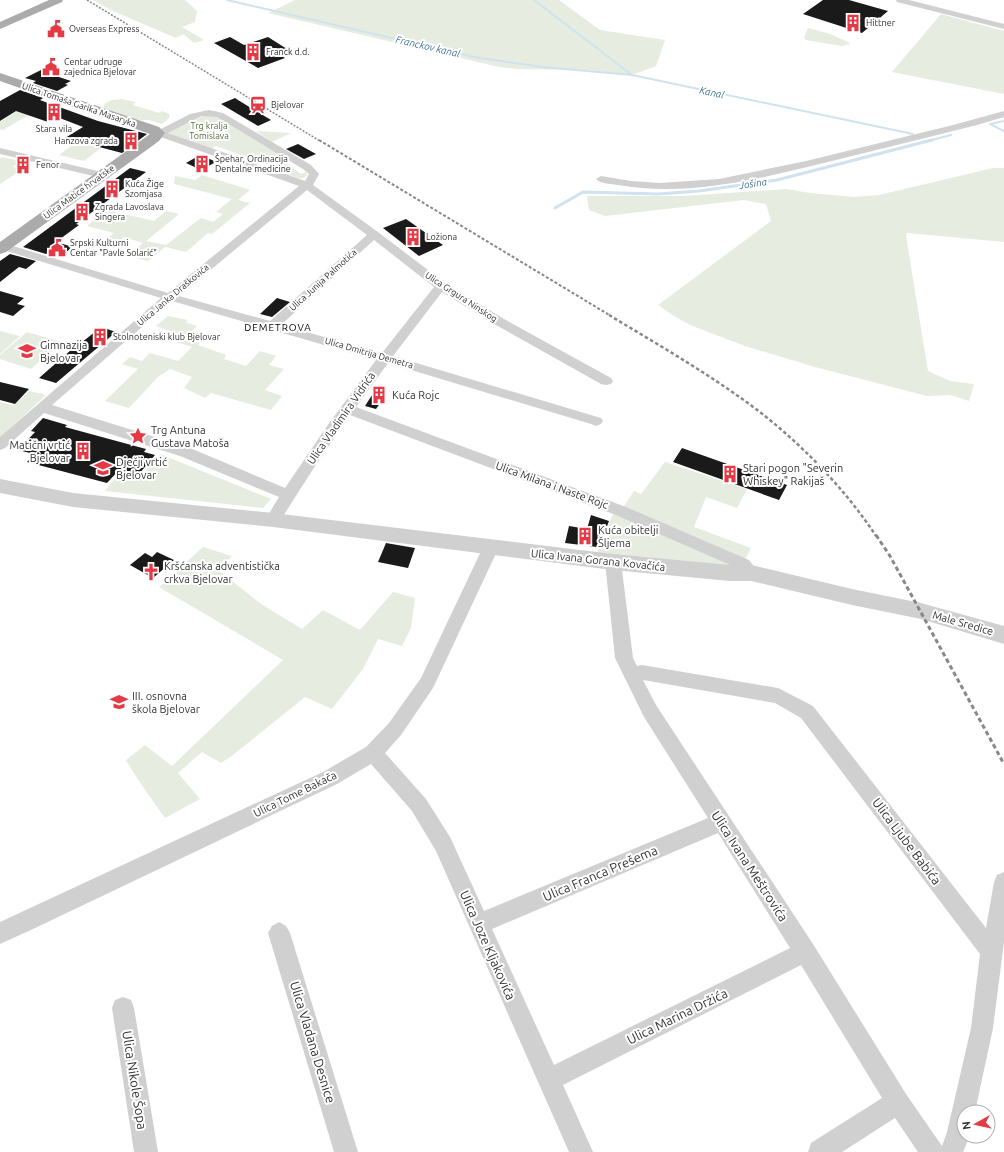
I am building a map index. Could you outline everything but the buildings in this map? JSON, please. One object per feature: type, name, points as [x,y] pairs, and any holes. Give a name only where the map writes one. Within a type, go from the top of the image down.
[{"type":"main road","points":[[2,24],[58,0]]},
{"type":"main road","name":"Ulica Tomaša Garika Masaryka","points":[[0,77],[154,130],[158,133]]},
{"type":"main road","name":"Ulica Matice hrvatske","points":[[1,247],[154,138],[158,133]]},
{"type":"street","points":[[900,0],[1004,27]]},
{"type":"street","points":[[208,113],[220,115],[311,171],[314,174],[314,177],[306,185],[158,133],[167,130],[193,115],[208,113]]},
{"type":"street","points":[[601,179],[622,184],[652,186],[690,185],[763,175],[974,123],[1004,114]]},
{"type":"street","points":[[0,151],[102,175]]},
{"type":"street","name":"Ulica Grgura Ninskog","points":[[306,185],[374,234],[441,286],[500,322],[606,381]]},
{"type":"street","name":"Ulica Janka Draškovića","points":[[42,407],[170,297],[306,185]]},
{"type":"street","name":"Ulica Junija Palmotića","points":[[272,326],[374,234]]},
{"type":"street","name":"Ulica Dmitrija Demetra","points":[[1,247],[485,387],[596,421]]},
{"type":"street","name":"Ulica Vladimira Vidrića","points":[[288,495],[384,358],[441,286]]},
{"type":"street","points":[[0,445],[42,407],[185,452],[288,495],[273,520],[73,500],[0,486]]},
{"type":"street","name":"Ulica Milana i Naste Rojc","points":[[347,409],[623,512],[743,564],[751,573]]},
{"type":"street","name":"Ulica Ivana Gorana Kovačića","points":[[273,520],[613,562],[730,573],[751,573],[852,597],[921,611]]},
{"type":"street","name":"Ulica Tome Bakača","points":[[0,933],[330,778],[373,753],[395,728],[427,683],[491,547]]},
{"type":"street","name":"Ulica Ivana Meštrovića","points":[[613,562],[624,658],[650,711],[805,952],[898,1102],[932,1152]]},
{"type":"street","name":"Male Sredice","points":[[921,611],[1004,634]]},
{"type":"street","name":"Ulica Ljube Babića","points":[[632,675],[642,672],[778,696],[808,712],[991,951]]},
{"type":"street","name":"Ulica Joze Kljakovića","points":[[373,753],[419,804],[438,834],[581,1152]]},
{"type":"street","name":"Ulica Franca Prešema","points":[[478,924],[722,822]]},
{"type":"street","points":[[951,1152],[959,1133],[982,1028],[991,951],[998,924],[1004,882]]},
{"type":"street","name":"Ulica Vladana Desnice","points":[[279,933],[346,1152]]},
{"type":"street","name":"Ulica Marina Držića","points":[[548,1080],[805,952]]},
{"type":"street","name":"Ulica Nikole Šopa","points":[[124,1008],[146,1152]]},
{"type":"street","points":[[820,1152],[898,1102]]},
{"type":"green space","points":[[93,0],[185,0],[197,11],[195,22],[182,27],[204,40],[194,43],[183,34],[176,38],[113,11]]},
{"type":"green space","points":[[295,0],[559,0],[600,30],[665,40],[656,66],[632,75],[587,70],[517,69],[499,67],[268,13]]},
{"type":"green space","points":[[941,14],[1004,31],[1004,94],[892,72]]},
{"type":"green space","points":[[808,28],[830,34],[850,44],[842,46],[806,40],[804,38]]},
{"type":"green space","points":[[122,99],[136,102],[133,105],[159,113],[162,111],[169,114],[170,117],[162,124],[149,120],[135,120],[103,109],[105,103],[112,100]]},
{"type":"green space","points":[[24,106],[37,110],[3,130],[0,129],[0,122]]},
{"type":"green space","name":"Trg kralja Tomislava","points":[[214,115],[288,159],[288,164],[301,174],[307,172],[307,175],[304,178],[297,178],[290,175],[286,177],[278,174],[283,170],[216,146],[211,149],[169,133],[180,125],[194,118]]},
{"type":"green space","points":[[256,131],[291,133],[272,142]]},
{"type":"green space","points":[[105,136],[91,145],[101,148],[84,161],[59,155],[77,142],[83,144],[94,137]]},
{"type":"green space","points":[[2,157],[20,161],[13,167],[23,169],[0,184],[0,159]]},
{"type":"green space","points":[[993,168],[1004,168],[1004,242],[907,233],[906,236],[928,371],[950,381],[974,384],[969,401],[950,395],[927,396],[815,367],[745,346],[690,325],[658,305],[771,221],[766,204],[744,200],[605,216],[589,210],[587,196],[684,196],[786,189],[854,197],[879,195]]},
{"type":"green space","points":[[202,175],[250,190],[238,200],[250,203],[212,234],[208,233],[186,252],[165,247],[148,261],[128,256],[143,243],[124,237],[116,244],[106,240],[114,233],[87,226],[106,210],[154,221],[166,211],[179,214],[146,241],[166,245],[201,218],[213,222],[223,214],[216,212],[232,199],[174,184],[175,176],[195,180]]},
{"type":"green space","points":[[168,316],[188,320],[186,322],[197,326],[184,339],[200,343],[198,345],[226,355],[224,359],[246,366],[260,351],[276,356],[269,365],[284,369],[265,390],[282,396],[271,410],[211,393],[205,398],[184,388],[192,377],[170,369],[158,377],[129,408],[105,401],[138,369],[122,364],[130,357],[142,361],[150,353],[178,361],[192,347],[163,338],[170,331],[156,326]]},
{"type":"green space","points":[[0,331],[20,336],[0,354]]},
{"type":"green space","points":[[27,332],[61,342],[31,369],[0,359],[0,355]]},
{"type":"green space","points":[[30,391],[46,395],[0,438],[0,402],[14,405]]},
{"type":"green space","points":[[160,454],[271,499],[263,508],[105,491],[121,471],[141,476]]},
{"type":"green space","points":[[665,462],[747,489],[737,508],[706,497],[694,527],[751,548],[743,564],[737,567],[594,560],[615,509],[621,511],[634,491],[641,494]]},
{"type":"green space","points":[[203,547],[232,556],[218,570],[261,604],[302,629],[323,610],[360,630],[393,592],[415,598],[411,628],[402,646],[378,639],[363,669],[332,709],[305,697],[221,763],[202,752],[178,773],[200,799],[165,818],[126,760],[145,745],[172,766],[283,660],[159,587]]},
{"type":"waterway","name":"Franckov kanal","points":[[227,0],[474,57],[542,67],[632,75]]},
{"type":"waterway","name":"Kanal","points":[[534,0],[632,75]]},
{"type":"waterway","name":"Kanal","points":[[632,75],[913,134]]},
{"type":"waterway","name":"Jošina","points":[[1004,121],[990,124],[1004,131]]},
{"type":"waterway","name":"Jošina","points":[[928,141],[951,135]]},
{"type":"waterway","name":"Jošina","points":[[555,208],[583,192],[658,194],[699,191],[777,180],[932,140]]},
{"type":"railway","points":[[87,0],[320,141]]},
{"type":"railway","points":[[319,140],[611,316]]},
{"type":"railway","points":[[609,315],[707,375],[776,425],[831,478],[876,536]]},
{"type":"railway","points":[[876,535],[890,556],[1004,764]]},
{"type":"place","name":"Hittner","points":[[853,23]]},
{"type":"place","name":"Overseas Express","points":[[56,29]]},
{"type":"place","name":"Franck d.d.","points":[[253,52]]},
{"type":"place","name":"Centar udruge zajednica Bjelovar","points":[[51,67]]},
{"type":"place","name":"Bjelovar","points":[[258,105]]},
{"type":"place","name":"Stara vila","points":[[54,112]]},
{"type":"place","name":"Hanzova zgrada","points":[[131,141]]},
{"type":"place","name":"Špehar, Ordinacija Dentalne medicine","points":[[202,164]]},
{"type":"place","name":"Fenor","points":[[23,165]]},
{"type":"place","name":"Kuća Žige Szomjasa","points":[[112,189]]},
{"type":"place","name":"Zgrada Lavoslava Singera","points":[[82,212]]},
{"type":"place","name":"Ložiona","points":[[413,237]]},
{"type":"place","name":"Srpski Kulturni Centar \"Pavle Solarić\"","points":[[57,248]]},
{"type":"place","name":"Stolnoteniski klub Bjelovar","points":[[100,337]]},
{"type":"place","name":"Gimnazija Bjelovar","points":[[27,351]]},
{"type":"place","name":"Kuća Rojc","points":[[379,395]]},
{"type":"place","name":"Trg Antuna Gustava Matoša","points":[[138,436]]},
{"type":"place","name":"Matični vrtić Bjelovar","points":[[83,451]]},
{"type":"place","name":"Dječji vrtić Bjelovar","points":[[103,468]]},
{"type":"place","name":"Stari pogon \"Severin Whiskey\" Rakijaš","points":[[730,474]]},
{"type":"place","name":"Kuća obitelji Šljema","points":[[585,536]]},
{"type":"place","name":"Kršćanska adventistička crkva Bjelovar","points":[[151,572]]},
{"type":"place","name":"III. osnovna škola Bjelovar","points":[[119,702]]},
{"type":"district","name":"DEMETROVA","points":[[278,327]]}]
